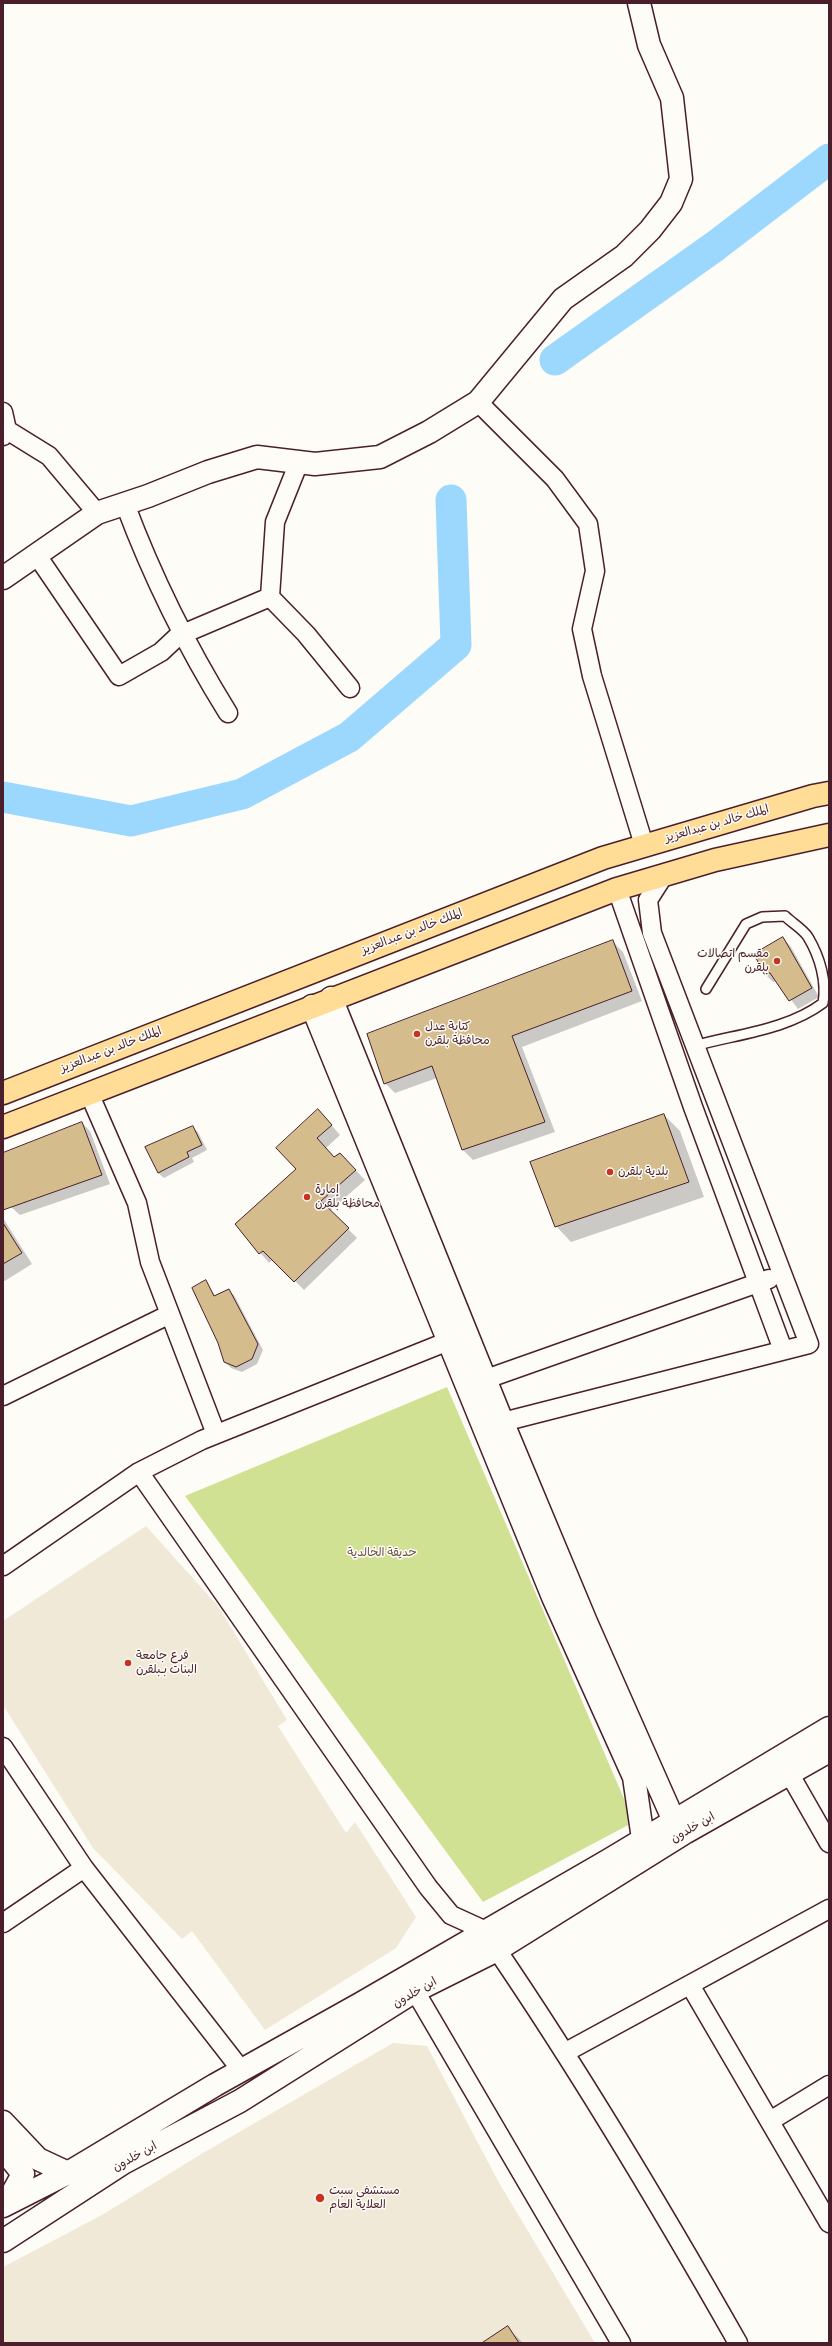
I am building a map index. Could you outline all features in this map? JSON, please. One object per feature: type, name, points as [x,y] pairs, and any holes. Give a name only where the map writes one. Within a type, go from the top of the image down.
[{"type":"highway","name":"الملك خالد بن عبدالعزيز","points":[[3,1093],[603,858],[813,796],[829,793]]},
{"type":"highway","points":[[3,1127],[322,1002],[617,889],[715,860],[829,835]]},
{"type":"street","points":[[3,578],[97,513],[125,504],[208,472],[257,457],[315,464],[380,457],[429,432],[478,402],[563,300],[624,256],[650,230],[671,204],[681,179],[672,98],[649,45],[639,3]]},
{"type":"street","points":[[478,402],[555,479],[588,524],[595,572],[582,629],[592,676],[644,846]]},
{"type":"street","points":[[3,412],[5,433],[50,456],[97,513]]},
{"type":"street","points":[[299,462],[275,522],[270,597],[306,634],[350,688]]},
{"type":"street","points":[[125,504],[139,541],[194,657],[228,713]]},
{"type":"street","points":[[36,554],[119,676],[161,652],[178,636],[270,597]]},
{"type":"street","points":[[494,1424],[809,1344],[652,933],[648,900],[664,875]]},
{"type":"street","points":[[617,889],[691,1100],[783,1350]]},
{"type":"street","points":[[322,1002],[494,1424],[586,1622],[674,1821]]},
{"type":"street","points":[[89,1093],[137,1203],[150,1262],[216,1434]]},
{"type":"street","points":[[476,1382],[782,1274]]},
{"type":"street","points":[[3,1396],[170,1314]]},
{"type":"street","points":[[3,1566],[139,1472],[216,1434],[458,1337]]},
{"type":"street","points":[[494,1424],[553,1597],[634,1777],[643,1839]]},
{"type":"street","points":[[139,1472],[428,1887],[452,1915],[486,1931]]},
{"type":"street","name":"ابن خلدون","points":[[5,2205],[68,2172],[486,1931],[829,1728]]},
{"type":"street","points":[[3,1747],[84,1868],[242,2071]]},
{"type":"street","name":"ابن خلدون","points":[[3,2241],[123,2163],[240,2101],[415,1991],[497,1950],[686,1832],[829,1751]]},
{"type":"street","points":[[789,1773],[829,1842]]},
{"type":"street","points":[[3,1923],[84,1868]]},
{"type":"street","points":[[566,2052],[829,1909]]},
{"type":"street","points":[[497,1950],[566,2052],[685,2249],[738,2343]]},
{"type":"street","points":[[690,1985],[829,2222]]},
{"type":"street","points":[[415,1991],[621,2343]]},
{"type":"street","points":[[770,2121],[829,2085]]},
{"type":"street","points":[[3,2122],[38,2159],[68,2172]]},
{"type":"street","points":[[3,2149],[23,2174],[5,2205]]},
{"type":"lane","points":[[694,1046],[786,1023],[812,1012],[823,1004],[826,988],[821,968],[808,936],[785,916],[762,917],[746,924],[706,989]]},
{"type":"shaded area","points":[[146,1526],[218,1606],[287,1720],[278,1726],[346,1833],[355,1822],[416,1917],[396,1948],[265,2030],[192,1931],[182,1939],[93,1848],[3,1705],[3,1621]]},
{"type":"shaded area","name":"مستشفى سبت العلاية العام","points":[[393,2043],[427,2046],[498,2181],[595,2343],[3,2343],[3,2267],[102,2215],[203,2153]]},
{"type":"green space","name":"حديقة الخالدية","points":[[447,1387],[634,1822],[483,1902],[185,1496]]},
{"type":"building","points":[[783,937],[812,988],[789,1001],[770,973],[764,974],[754,954]]},
{"type":"building","points":[[613,940],[632,991],[512,1036],[545,1122],[462,1150],[432,1066],[384,1084],[367,1034]]},
{"type":"building","points":[[318,1109],[332,1125],[317,1138],[334,1157],[340,1153],[356,1170],[321,1201],[349,1228],[294,1282],[263,1251],[259,1254],[235,1224],[296,1169],[276,1148]]},
{"type":"building","name":"بلدية بلقرن","points":[[664,1114],[689,1182],[555,1227],[530,1162]]},
{"type":"building","points":[[82,1122],[102,1175],[3,1210],[3,1153]]},
{"type":"building","points":[[193,1126],[202,1145],[187,1152],[189,1157],[158,1173],[145,1147]]},
{"type":"building","points":[[3,1223],[22,1253],[3,1264]]},
{"type":"building","points":[[206,1280],[214,1296],[229,1289],[258,1344],[252,1359],[236,1367],[224,1362],[218,1343],[192,1288]]},
{"type":"building","points":[[508,2326],[519,2343],[482,2343]]},
{"type":"waterway","points":[[555,360],[714,247],[829,159]]},
{"type":"waterway","points":[[3,797],[131,821],[242,794],[349,737],[456,645],[451,500]]},
{"type":"place","name":"مقسم اتصالات بلقرن","points":[[777,961]]},
{"type":"place","name":"كتابة عدل محافظة بلقرن","points":[[417,1034]]},
{"type":"place","name":"بلدية بلقرن","points":[[610,1172]]},
{"type":"place","name":"إمارة محافظة بلقرن","points":[[307,1197]]},
{"type":"place","name":"فرع جامعة البنات بـبلقرن","points":[[128,1663]]},
{"type":"place","name":"مستشفى سبت العلاية العام","points":[[320,2198]]}]
